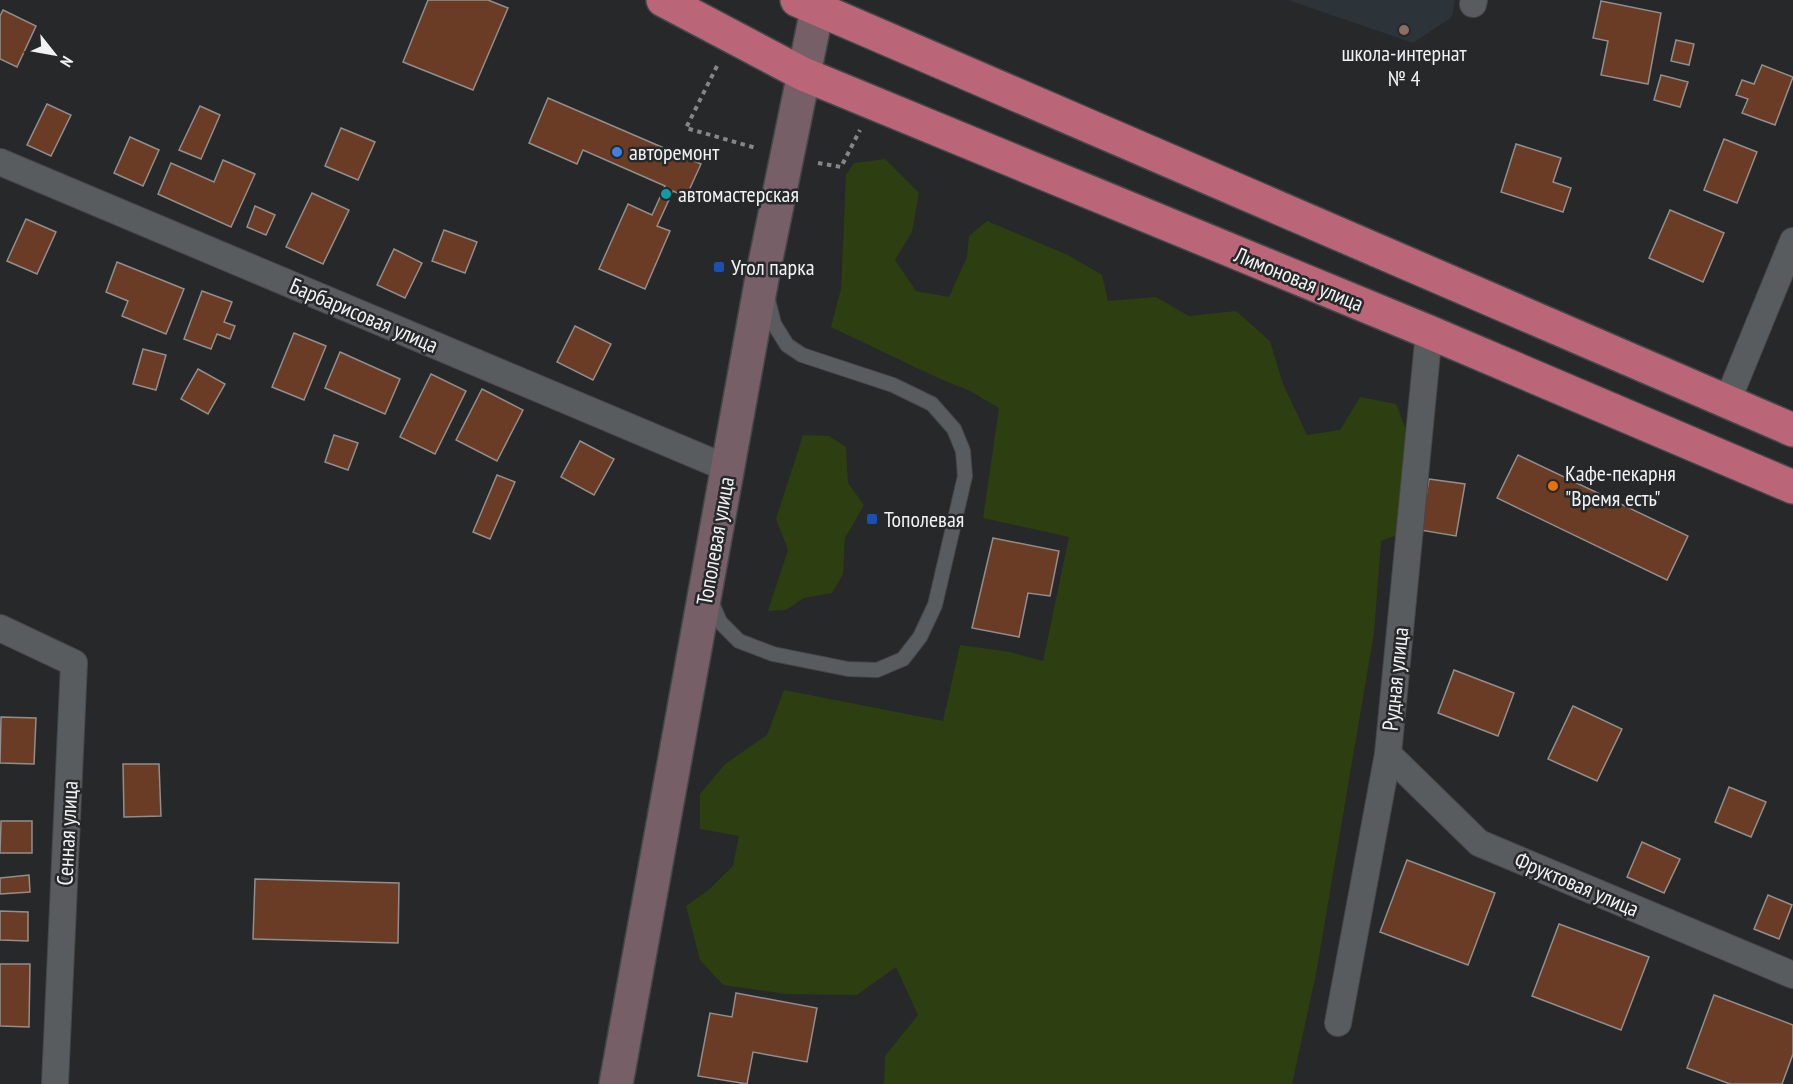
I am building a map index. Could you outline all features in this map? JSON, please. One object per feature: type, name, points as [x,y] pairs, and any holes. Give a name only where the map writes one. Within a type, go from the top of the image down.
[{"type":"highway","name":"Лимоновая улица","points":[[663,0],[803,74],[1429,332],[1793,487]]},
{"type":"highway","points":[[811,3],[1793,430]]},
{"type":"main road","name":"Тополевая улица","points":[[616,1084],[762,278],[803,74],[811,3]]},
{"type":"street","name":"Барбарисовая улица","points":[[0,162],[729,469]]},
{"type":"street","points":[[1727,402],[1793,241]]},
{"type":"street","name":"Рудная улица","points":[[1338,1023],[1388,754],[1429,332]]},
{"type":"street","name":"Сенная улица","points":[[0,628],[74,663],[55,1084]]},
{"type":"street","name":"Фруктовая улица","points":[[1388,754],[1479,843],[1793,975]]},
{"type":"lane","points":[[706,591],[720,622],[739,641],[772,654],[848,669],[877,670],[903,659],[920,637],[935,605],[965,476],[963,451],[954,429],[932,404],[893,385],[802,356],[787,345],[774,324],[762,278]]},
{"type":"shaded area","name":"школа-интернат № 4","points":[[1288,0],[1455,0],[1452,17],[1413,43]]},
{"type":"green space","points":[[885,159],[919,193],[912,232],[895,260],[916,291],[949,297],[967,257],[969,236],[987,221],[1068,255],[1102,275],[1108,301],[1156,297],[1189,316],[1236,311],[1270,341],[1283,384],[1307,435],[1340,430],[1360,397],[1396,404],[1414,450],[1398,535],[1381,541],[1374,633],[1316,974],[1292,1084],[884,1084],[885,1056],[918,1015],[896,967],[857,995],[786,994],[723,985],[700,960],[686,906],[711,888],[733,866],[739,836],[700,829],[700,794],[725,764],[767,735],[784,690],[943,721],[960,645],[1010,652],[1043,661],[1069,537],[983,518],[999,408],[970,391],[831,327],[841,289],[846,175],[854,163]]},
{"type":"green space","points":[[803,435],[829,436],[846,447],[848,483],[864,505],[845,538],[843,574],[832,593],[804,598],[786,610],[768,611],[788,550],[776,519]]},
{"type":"building","points":[[428,0],[488,0],[508,8],[473,90],[403,62]]},
{"type":"building","points":[[1601,1],[1661,13],[1648,84],[1601,75],[1608,41],[1593,38]]},
{"type":"building","points":[[3,10],[36,26],[17,67],[0,59],[0,16]]},
{"type":"building","points":[[1676,40],[1694,44],[1689,65],[1671,61]]},
{"type":"building","points":[[1762,65],[1793,77],[1775,125],[1742,113],[1748,99],[1736,95],[1742,80],[1754,84]]},
{"type":"building","points":[[1661,75],[1688,82],[1680,107],[1654,100]]},
{"type":"building","name":"автомастерская","points":[[548,98],[701,164],[686,197],[673,191],[657,226],[670,231],[645,289],[599,269],[628,204],[652,215],[665,186],[583,150],[577,164],[529,143]]},
{"type":"building","points":[[47,104],[71,115],[51,156],[27,145]]},
{"type":"building","points":[[200,106],[220,115],[201,159],[179,150]]},
{"type":"building","points":[[341,128],[375,142],[358,180],[325,166]]},
{"type":"building","points":[[130,137],[159,150],[143,186],[114,173]]},
{"type":"building","points":[[1724,139],[1757,152],[1737,203],[1704,190]]},
{"type":"building","points":[[1516,144],[1561,158],[1553,182],[1571,188],[1563,212],[1501,192]]},
{"type":"building","points":[[223,160],[255,174],[231,227],[158,194],[171,163],[214,182]]},
{"type":"building","points":[[312,193],[349,210],[323,264],[286,247]]},
{"type":"building","points":[[255,206],[275,215],[266,235],[247,227]]},
{"type":"building","points":[[1670,210],[1724,233],[1703,282],[1649,258]]},
{"type":"building","points":[[26,219],[56,232],[37,274],[7,261]]},
{"type":"building","points":[[444,230],[477,242],[465,273],[432,261]]},
{"type":"building","points":[[394,249],[422,263],[405,298],[377,285]]},
{"type":"building","points":[[117,262],[184,289],[166,334],[122,316],[128,301],[106,292]]},
{"type":"building","points":[[202,291],[232,302],[224,322],[235,326],[230,339],[217,334],[211,349],[184,339]]},
{"type":"building","points":[[575,326],[611,344],[593,380],[557,362]]},
{"type":"building","points":[[294,333],[326,346],[304,400],[272,387]]},
{"type":"building","points":[[143,349],[166,355],[156,390],[133,384]]},
{"type":"building","points":[[340,352],[400,379],[385,414],[325,388]]},
{"type":"building","points":[[198,369],[225,384],[208,414],[181,399]]},
{"type":"building","points":[[431,374],[466,391],[435,454],[400,437]]},
{"type":"building","points":[[482,389],[523,410],[497,461],[456,440]]},
{"type":"building","points":[[334,435],[358,443],[348,470],[325,462]]},
{"type":"building","points":[[580,441],[614,459],[594,495],[561,477]]},
{"type":"building","points":[[1518,455],[1688,536],[1667,580],[1497,498]]},
{"type":"building","points":[[497,475],[515,482],[490,539],[473,532]]},
{"type":"building","points":[[1429,479],[1465,484],[1456,536],[1420,530]]},
{"type":"building","points":[[993,538],[1059,551],[1050,596],[1028,593],[1019,637],[972,628]]},
{"type":"building","points":[[1454,670],[1514,693],[1498,736],[1438,713]]},
{"type":"building","points":[[1573,706],[1622,729],[1597,781],[1548,759]]},
{"type":"building","points":[[1,717],[36,718],[34,764],[0,763]]},
{"type":"building","points":[[123,764],[159,764],[161,816],[124,817]]},
{"type":"building","points":[[1729,787],[1766,802],[1751,837],[1715,822]]},
{"type":"building","points":[[1,821],[32,821],[32,853],[0,853]]},
{"type":"building","points":[[1642,842],[1680,859],[1664,893],[1627,877]]},
{"type":"building","points":[[1407,860],[1495,893],[1468,965],[1380,932]]},
{"type":"building","points":[[29,875],[30,892],[0,894],[0,878]]},
{"type":"building","points":[[255,879],[399,883],[398,943],[253,939]]},
{"type":"building","points":[[1768,895],[1792,905],[1779,939],[1754,929]]},
{"type":"building","points":[[0,911],[28,912],[28,941],[0,940]]},
{"type":"building","points":[[1559,924],[1649,957],[1621,1030],[1532,996]]},
{"type":"building","points":[[0,964],[30,964],[29,1027],[0,1026]]},
{"type":"building","points":[[736,993],[817,1008],[807,1062],[753,1052],[747,1084],[698,1076],[710,1013],[732,1017]]},
{"type":"building","points":[[1714,995],[1793,1025],[1793,1054],[1782,1084],[1730,1084],[1687,1068]]},
{"type":"place","name":"школа-интернат № 4","points":[[1404,30]]},
{"type":"place","name":"авторемонт","points":[[617,152]]},
{"type":"place","name":"автомастерская","points":[[666,194]]},
{"type":"place","name":"Угол парка","points":[[719,267]]},
{"type":"place","name":"Кафе-пекарня \"Время есть\"","points":[[1553,486]]},
{"type":"place","name":"Тополевая","points":[[872,519]]}]
